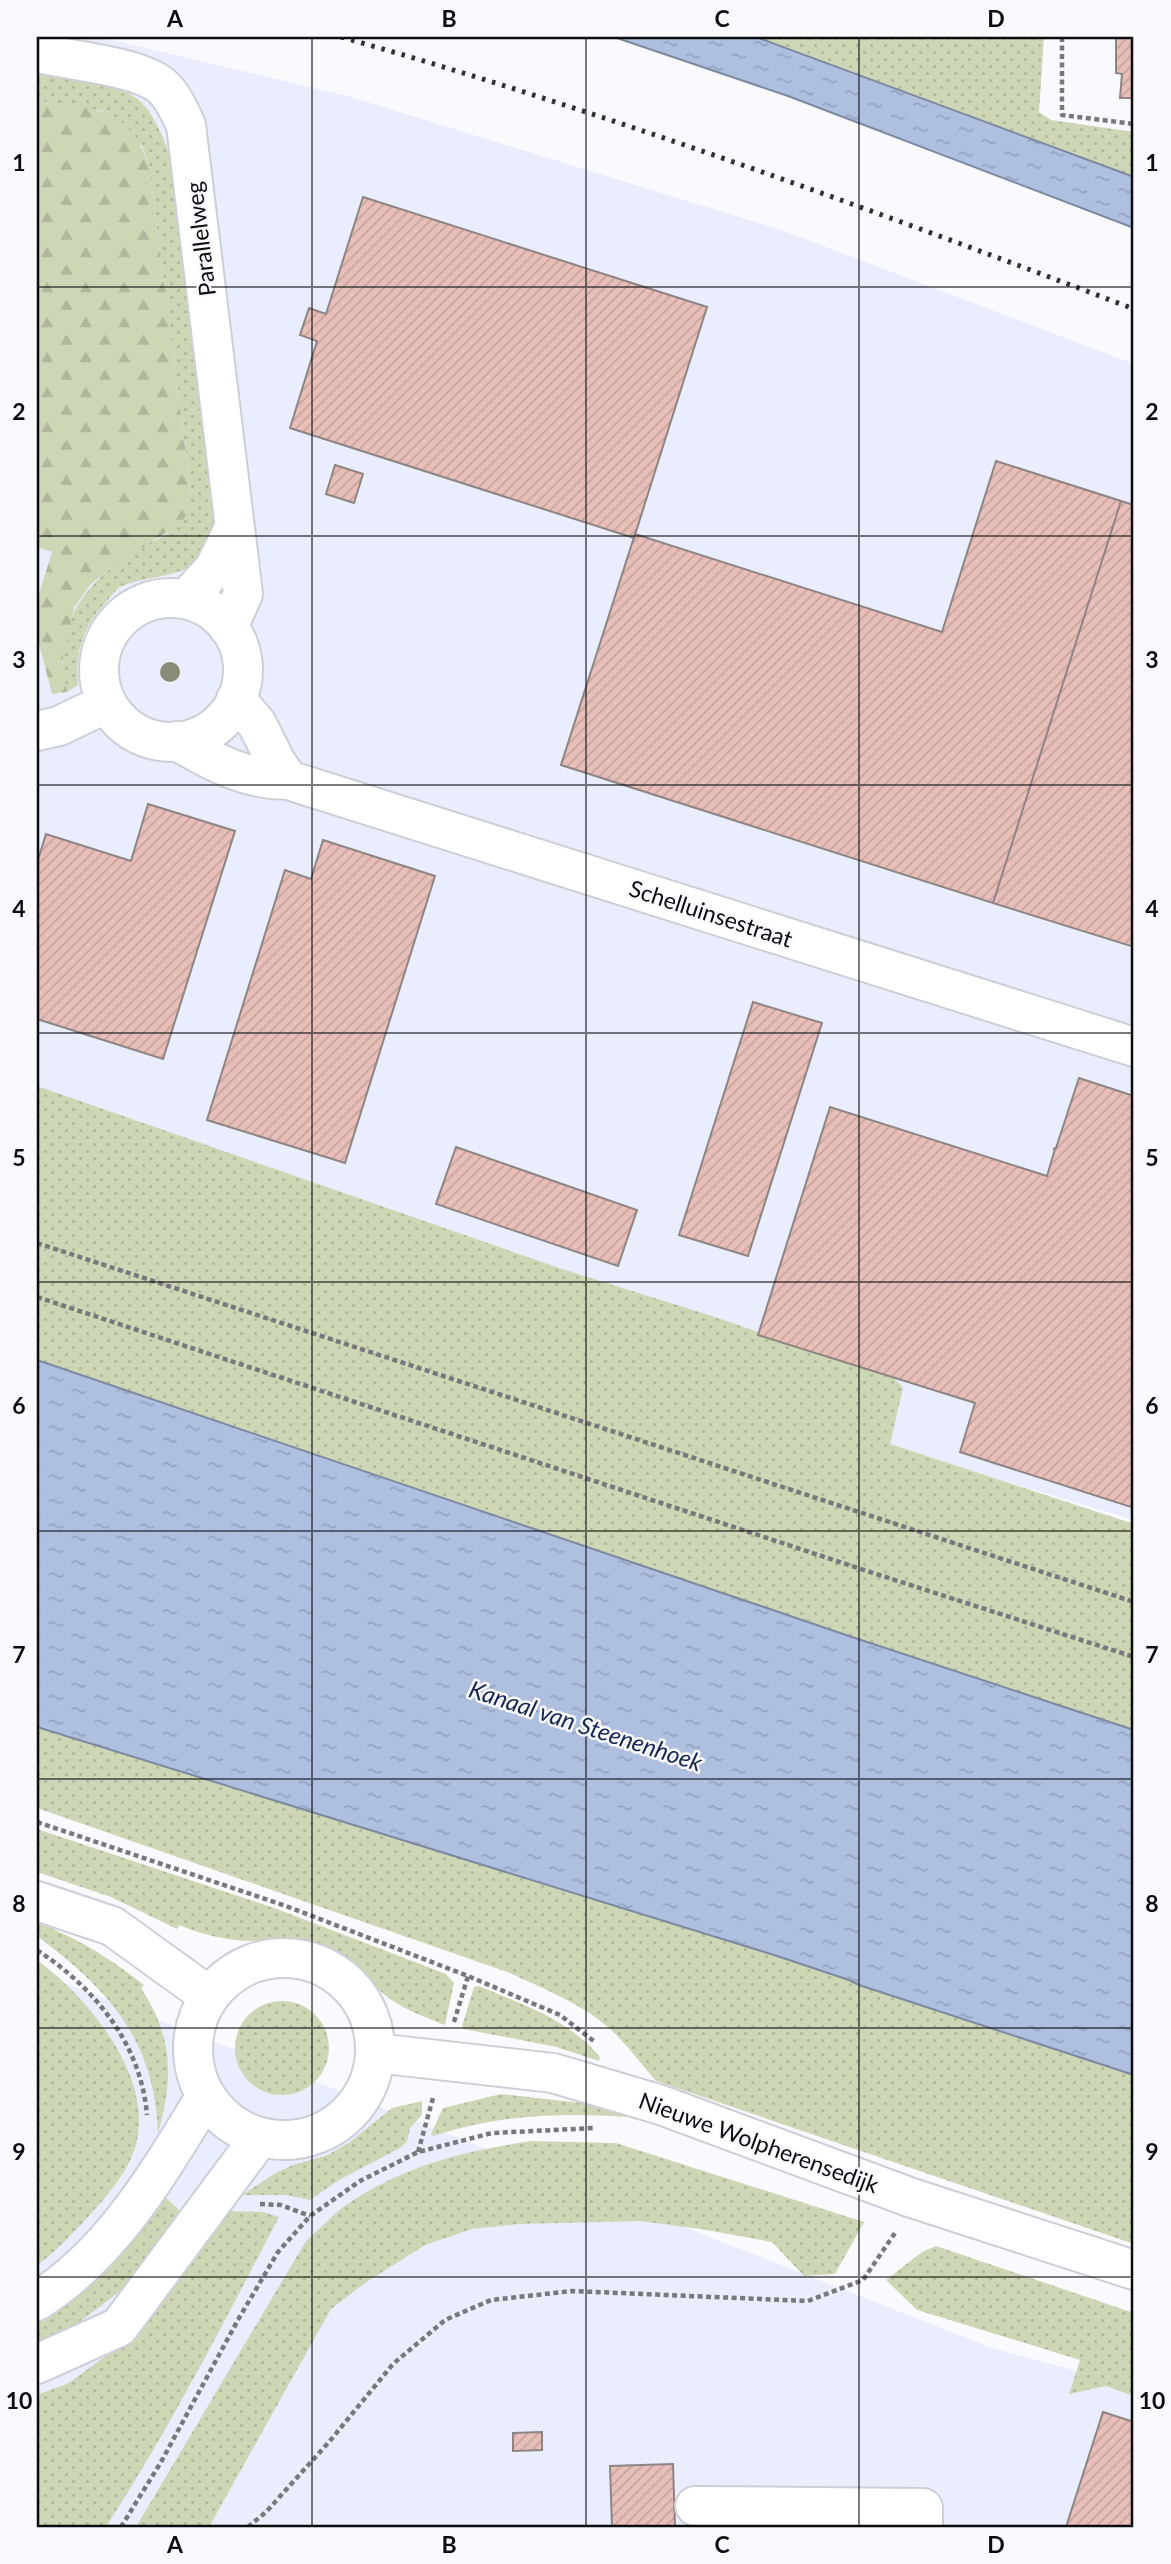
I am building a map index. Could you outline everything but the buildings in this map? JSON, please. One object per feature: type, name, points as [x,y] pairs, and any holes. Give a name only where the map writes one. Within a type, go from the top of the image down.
[{"type":"main road","name":"Parallelweg","points":[[37,53],[137,74],[160,85],[175,103],[186,125],[243,594],[228,626]]},
{"type":"main road","points":[[186,599],[214,569],[234,528]]},
{"type":"main road","points":[[186,599],[217,614],[228,626],[235,637],[243,675],[236,699],[228,712],[206,732],[177,741],[160,741],[144,736],[116,717],[101,686],[99,668],[101,650],[108,633],[120,619],[134,608],[150,601],[186,599]]},
{"type":"main road","points":[[236,699],[257,724],[288,780]]},
{"type":"main road","points":[[37,732],[59,726],[107,703]]},
{"type":"main road","name":"Schelluinsestraat","points":[[177,741],[215,763],[255,778],[288,780],[1134,1047]]},
{"type":"main road","points":[[37,1900],[112,1926],[209,1996]]},
{"type":"main road","points":[[291,1957],[322,1965],[341,1977],[358,1994],[372,2022],[376,2053],[369,2084],[350,2112],[338,2122],[309,2137],[277,2140],[260,2137],[239,2128],[206,2096],[195,2071],[193,2045],[198,2020],[209,1996],[232,1974],[260,1960],[291,1957]]},
{"type":"main road","name":"Nieuwe Wolpherensedijk","points":[[376,2053],[553,2073],[662,2105],[912,2198],[1134,2270]]},
{"type":"main road","points":[[37,2301],[64,2284],[119,2228],[166,2161],[206,2096]]},
{"type":"main road","points":[[37,2364],[119,2327],[260,2137]]},
{"type":"main road","points":[[695,2506],[923,2508],[923,2527]]},
{"type":"path","points":[[1062,37],[1062,115],[1134,124]]},
{"type":"path","points":[[37,1243],[1134,1602]]},
{"type":"path","points":[[37,1297],[1134,1657]]},
{"type":"path","points":[[37,1822],[286,1906],[468,1976],[560,2015],[599,2046]]},
{"type":"path","points":[[121,2527],[161,2462],[278,2252],[310,2216],[360,2181],[418,2151]]},
{"type":"path","points":[[248,2527],[266,2512],[329,2442],[393,2364],[445,2320],[491,2300],[572,2291],[808,2301],[863,2280],[901,2225],[912,2198]]},
{"type":"shaded area","points":[[37,37],[100,37],[351,97],[784,231],[1134,364],[1134,1520],[831,1429],[37,1109]]},
{"type":"shaded area","points":[[37,1972],[992,2348],[1134,2387],[1134,2527],[37,2527]]},
{"type":"green space","points":[[756,37],[1044,37],[1039,112],[1051,120],[1134,132],[1134,177]]},
{"type":"green space","points":[[37,63],[122,90],[143,104],[161,132],[173,163],[213,516],[211,544],[199,561],[179,572],[122,586],[99,610],[82,640],[78,661],[78,685],[67,692],[63,646],[77,607],[104,574],[141,547],[165,535],[191,494],[149,165],[142,146],[103,111],[37,101]]},
{"type":"green space","points":[[37,101],[91,109],[119,120],[140,145],[149,165],[191,494],[190,510],[180,524],[112,567],[90,585],[74,608],[62,662],[67,692],[52,694],[37,636],[37,601],[52,552],[37,547]]},
{"type":"green space","points":[[37,1086],[562,1269],[712,1316],[895,1379],[903,1388],[890,1444],[1134,1524],[1134,1730],[37,1360]]},
{"type":"green space","points":[[37,1727],[774,1955],[1134,2075],[1134,2244],[656,2081],[622,2040],[598,2019],[561,1997],[510,1973],[37,1808]]},
{"type":"green space","points":[[37,1829],[277,1909],[446,1974],[454,1983],[445,2025],[390,1999],[344,1957],[321,1944],[297,1939],[237,1940],[208,1935],[179,1925],[177,1929],[111,1897],[37,1872]]},
{"type":"green space","points":[[37,1923],[93,1950],[144,1985],[141,1988],[159,2024],[168,2058],[167,2094],[158,2133],[155,2100],[148,2070],[137,2044],[106,1997],[37,1936]]},
{"type":"green space","points":[[37,1960],[78,1997],[116,2046],[129,2073],[137,2101],[139,2129],[132,2156],[113,2188],[70,2236],[37,2265]]},
{"type":"green space","points":[[479,1986],[559,2023],[587,2044],[600,2057],[599,2061],[556,2047],[464,2029],[462,2026],[474,1987]]},
{"type":"green space","points":[[282,2001],[300,2005],[315,2015],[325,2030],[329,2048],[325,2066],[315,2081],[300,2091],[282,2095],[264,2091],[249,2081],[239,2066],[235,2048],[239,2030],[249,2015],[264,2005]]},
{"type":"green space","points":[[501,2094],[582,2103],[628,2117],[554,2115],[505,2119],[433,2136],[431,2134],[443,2108]]},
{"type":"green space","points":[[422,2101],[422,2115],[410,2128],[407,2141],[402,2147],[339,2180],[310,2200],[287,2195],[242,2195],[293,2165],[328,2155],[350,2142],[392,2108]]},
{"type":"green space","points":[[531,2141],[616,2143],[864,2222],[835,2274],[804,2276],[772,2242],[640,2221],[519,2224],[472,2229],[425,2245],[365,2283],[331,2309],[209,2527],[136,2527],[306,2241],[342,2208],[409,2171],[480,2150]]},
{"type":"green space","points":[[164,2196],[184,2215],[123,2289],[66,2332],[37,2344],[37,2321],[80,2293]]},
{"type":"green space","points":[[220,2211],[263,2212],[279,2217],[152,2452],[106,2527],[37,2527],[37,2395],[69,2383],[123,2343]]},
{"type":"green space","points":[[936,2246],[1134,2313],[1134,2396],[1106,2386],[1069,2394],[1080,2360],[917,2310],[886,2280],[922,2252]]},
{"type":"water","points":[[614,37],[756,37],[1134,177],[1134,228],[788,96]]},
{"type":"water","name":"Kanaal van Steenenhoek","points":[[37,1360],[1134,1730],[1134,2075],[774,1955],[37,1727]]},
{"type":"railway","points":[[341,37],[442,66],[641,130],[938,235],[1134,309]]}]
